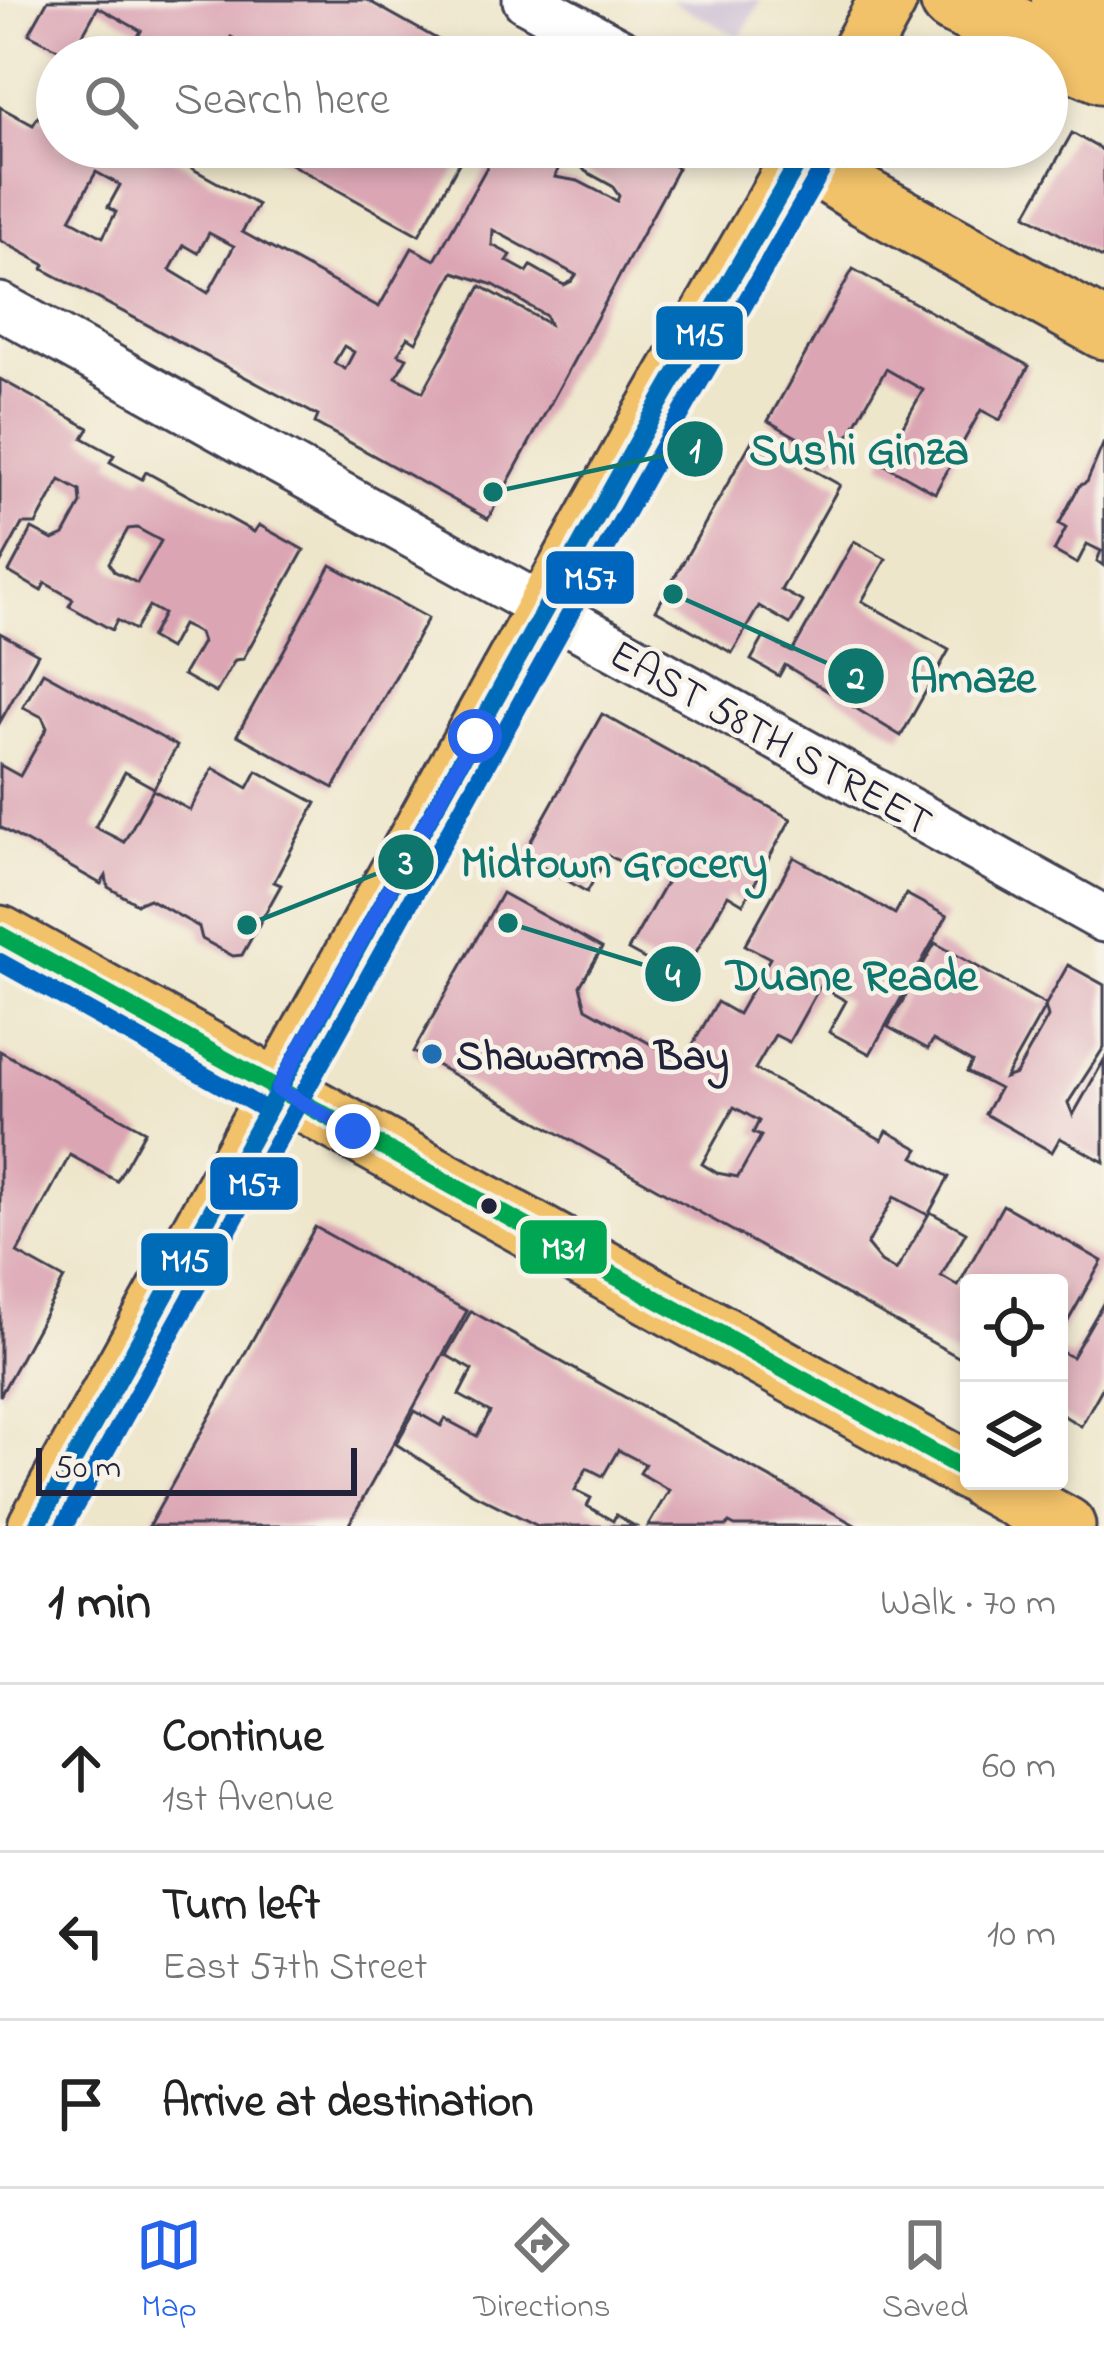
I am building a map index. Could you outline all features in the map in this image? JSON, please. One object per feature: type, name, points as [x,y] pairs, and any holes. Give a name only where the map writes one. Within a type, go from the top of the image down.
[{"type":"highway","points":[[954,0],[1026,36]]},
{"type":"highway","points":[[1065,0],[1104,23]]},
{"type":"highway","points":[[1068,53],[1104,65]]},
{"type":"main road","points":[[868,36],[888,0]]},
{"type":"main road","points":[[37,1526],[788,168]]},
{"type":"main road","points":[[824,168],[866,198],[1104,330]]},
{"type":"main road","points":[[0,935],[960,1467]]},
{"type":"main road","points":[[1000,1490],[1066,1526]]},
{"type":"street","points":[[1002,0],[1058,36]]},
{"type":"street","points":[[540,3],[595,36]]},
{"type":"street","points":[[1068,42],[1104,65]]},
{"type":"street","name":"EAST 58TH STREET","points":[[0,307],[1104,919]]},
{"type":"shaded area","points":[[669,0],[761,0],[738,36]]},
{"type":"building","points":[[48,0],[367,0],[431,36],[138,36],[141,31],[98,7],[82,36],[29,34]]},
{"type":"building","points":[[0,107],[33,125],[36,120],[36,168],[191,168],[258,205],[242,232],[379,307],[412,248],[435,260],[486,168],[557,168],[555,177],[578,181],[617,201],[612,186],[583,168],[678,168],[488,519],[315,423],[318,416],[43,269],[45,265],[0,240]],"holes":[[[96,172],[120,185],[108,207],[116,212],[103,237],[70,219]],[[493,230],[576,275],[564,285],[531,266],[527,272],[507,261],[511,255],[492,245]],[[209,233],[234,246],[208,293],[170,270],[184,245],[198,253]],[[454,272],[494,285],[546,316],[549,324],[481,286],[423,392],[396,377],[407,358],[398,354],[408,337],[416,342]],[[344,346],[354,352],[345,369],[334,363]]]},
{"type":"building","points":[[1072,133],[1104,151],[1104,259],[1026,215],[1052,168],[1068,168]]},
{"type":"building","points":[[298,168],[456,168],[419,235]]},
{"type":"building","points":[[853,269],[1029,366],[1000,420],[981,410],[935,493],[882,463],[923,390],[886,369],[836,459],[768,421]]},
{"type":"building","points":[[0,379],[89,428],[83,438],[114,455],[110,462],[142,479],[146,472],[254,532],[259,525],[304,550],[243,659],[235,660],[216,693],[183,675],[202,642],[199,633],[182,625],[169,649],[150,638],[163,614],[149,606],[135,630],[117,620],[112,630],[69,606],[73,599],[45,583],[41,591],[9,572],[32,529],[53,540],[64,535],[81,504],[80,491],[60,480],[36,524],[22,524],[0,564]],"holes":[[[137,528],[161,541],[137,583],[114,571],[109,563],[128,529]]]},
{"type":"building","points":[[754,437],[840,485],[781,590],[803,602],[790,624],[759,606],[732,653],[656,610]]},
{"type":"building","points":[[1104,442],[1104,566],[1097,561],[1101,551],[1087,544],[1077,564],[1054,551],[1066,528],[1059,524],[1079,486],[1087,482]]},
{"type":"building","points":[[854,541],[886,559],[862,601],[949,650],[901,736],[785,665],[779,676],[751,660],[764,637],[792,652]]},
{"type":"building","points":[[331,565],[428,618],[334,788],[237,735]]},
{"type":"building","points":[[0,633],[38,654],[0,722]]},
{"type":"building","points":[[43,672],[177,746],[154,788],[125,772],[95,827],[124,842],[153,790],[190,810],[213,768],[248,788],[257,771],[316,803],[274,882],[281,885],[242,955],[233,956],[202,939],[199,927],[149,899],[137,904],[108,887],[106,876],[101,884],[0,827],[0,765],[20,776],[47,728],[42,717],[23,707]]},
{"type":"building","points":[[602,714],[791,819],[743,904],[728,895],[681,979],[628,950],[671,874],[644,859],[637,871],[608,855],[587,892],[523,855]]},
{"type":"building","points":[[794,857],[895,914],[906,894],[947,916],[870,1054],[829,1032],[846,1001],[820,986],[789,1042],[775,1035],[755,1069],[882,1140],[887,1131],[919,1149],[914,1157],[949,1177],[928,1215],[894,1197],[867,1245],[896,1271],[930,1212],[966,1232],[941,1276],[958,1286],[960,1282],[960,1358],[413,1052],[502,893],[602,948],[580,986],[586,1008],[683,1062],[717,1002],[738,1014],[770,958],[745,945]],"holes":[[[734,1107],[759,1121],[753,1133],[761,1136],[738,1177],[702,1164]]]},
{"type":"building","points":[[935,943],[1046,1005],[1068,965],[1104,985],[1104,1047],[1068,1103],[1073,1115],[1104,1060],[1104,1162],[1060,1138],[1052,1152],[985,1114],[999,1089],[967,1072],[972,1062],[933,1040],[928,1049],[888,1027]],"holes":[[[1045,1007],[1048,1017],[1016,1074],[1005,1078]]]},
{"type":"building","points":[[0,1051],[145,1131],[117,1181],[70,1155],[17,1253],[64,1279],[0,1396]]},
{"type":"building","points":[[1003,1205],[1102,1261],[1068,1321],[1068,1274],[965,1274]]},
{"type":"building","points":[[315,1227],[467,1311],[348,1526],[149,1526]]},
{"type":"building","points":[[1104,1302],[1104,1385],[1081,1426],[1068,1418],[1068,1355],[1072,1357]]},
{"type":"building","points":[[471,1311],[857,1526],[648,1526],[669,1490],[640,1473],[645,1464],[618,1450],[603,1476],[587,1468],[575,1490],[591,1498],[587,1506],[613,1521],[616,1515],[635,1526],[538,1526],[472,1493],[396,1444],[415,1411],[441,1426],[445,1419],[477,1436],[490,1412],[459,1395],[472,1370],[446,1355]]},
{"type":"transit line","name":"M15","points":[[37,1526],[651,418],[795,168]]},
{"type":"transit line","name":"M57","points":[[64,1526],[672,430],[823,168]]},
{"type":"transit line","name":"M31","points":[[0,935],[960,1467]]},
{"type":"transit line","name":"M57","points":[[0,962],[266,1110]]},
{"type":"place","name":"Sushi Ginza","points":[[493,492]]},
{"type":"place","name":"Amaze","points":[[673,594]]},
{"type":"place","name":"Duane Reade","points":[[508,923]]},
{"type":"place","name":"Midtown Grocery","points":[[247,925]]},
{"type":"place","name":"Shawarma Bay","points":[[432,1054]]},
{"type":"route","points":[[353,1131],[278,1089],[475,736]]}]
